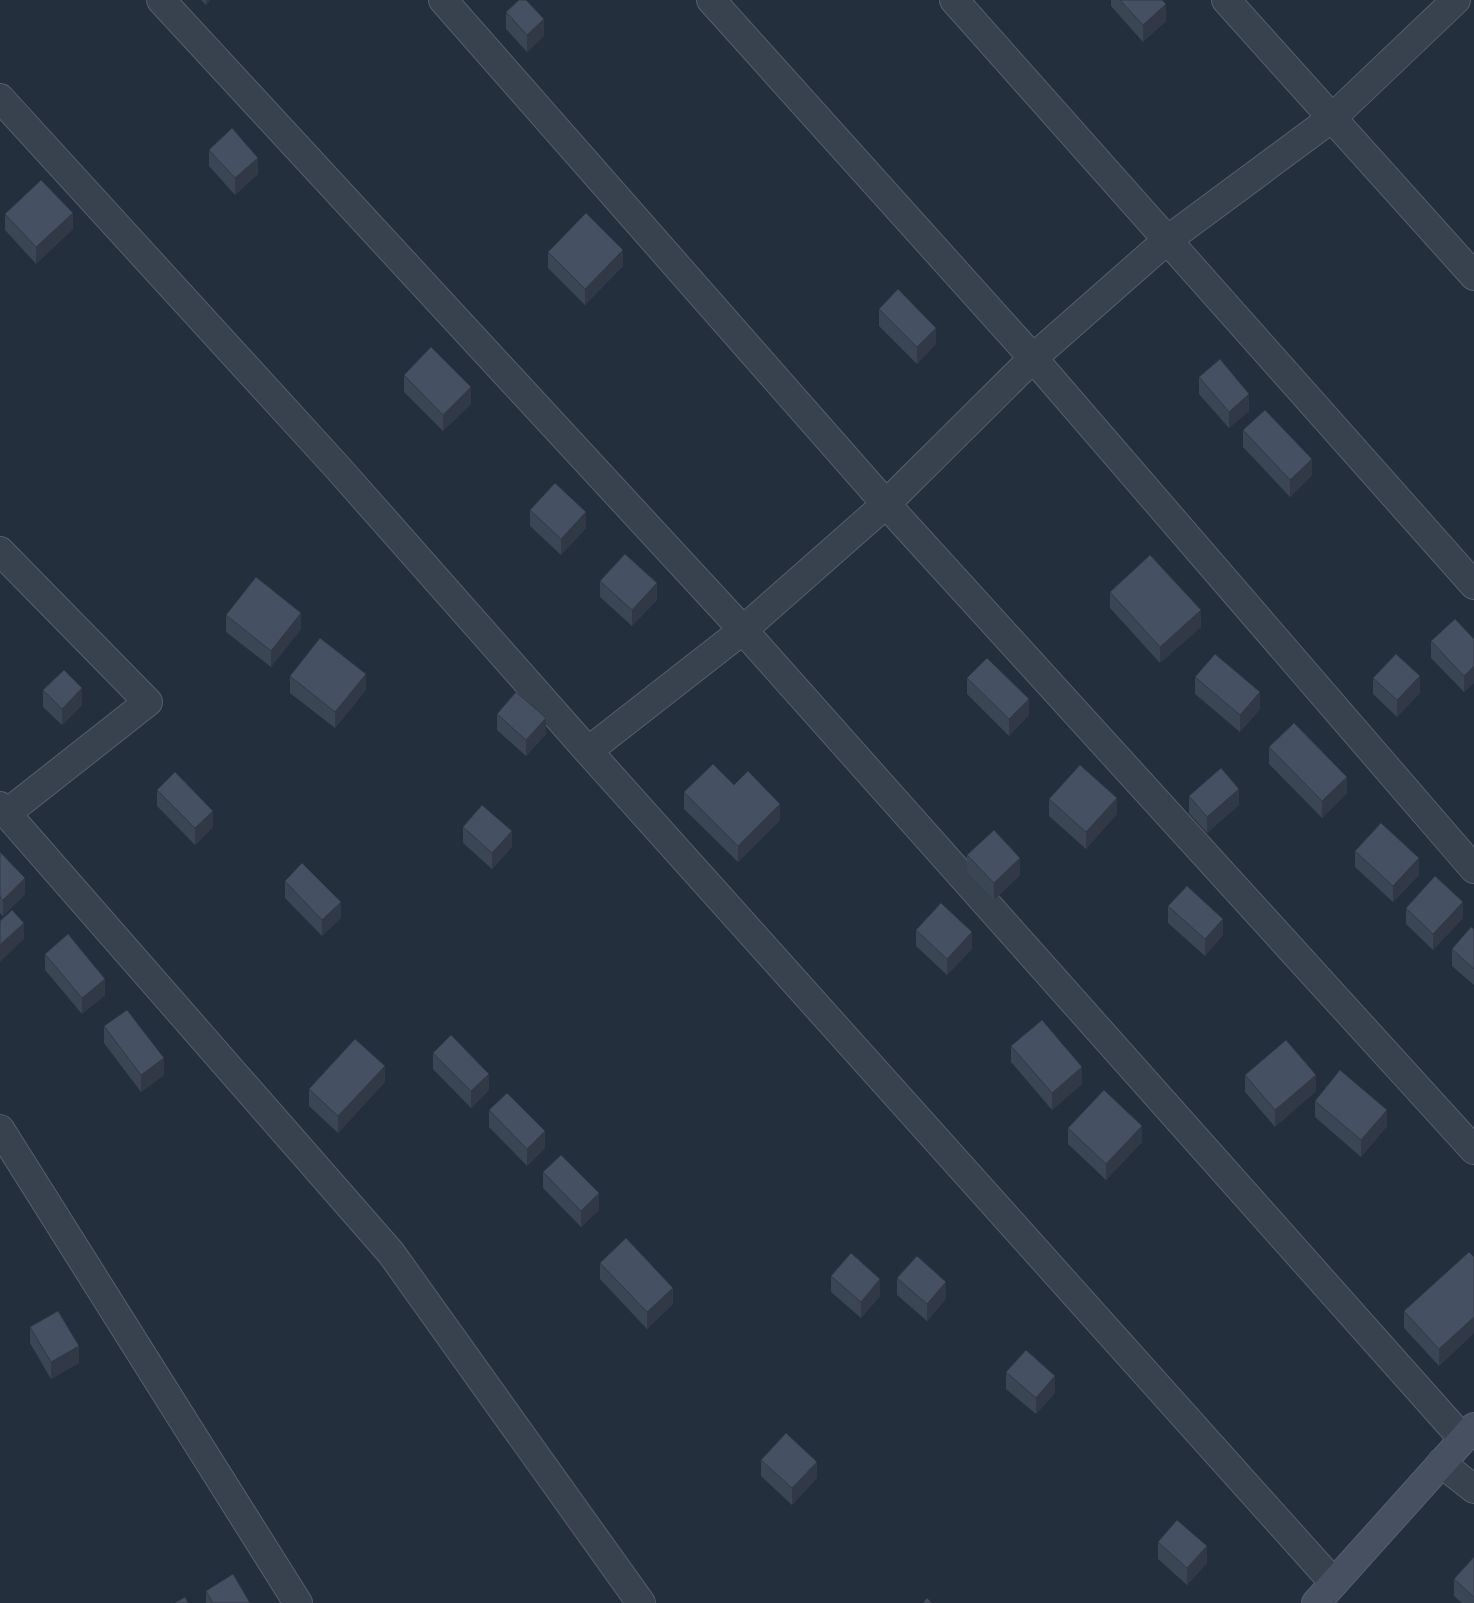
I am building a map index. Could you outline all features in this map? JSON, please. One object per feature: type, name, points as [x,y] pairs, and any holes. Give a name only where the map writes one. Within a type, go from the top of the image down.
[{"type":"street","points":[[161,0],[743,630],[1468,1433],[1316,1603]]},
{"type":"street","points":[[444,0],[886,504],[1474,1150]]},
{"type":"street","points":[[711,0],[1033,358],[1474,869]]},
{"type":"street","points":[[954,0],[1166,241],[1474,585]]},
{"type":"street","points":[[1226,0],[1474,276]]},
{"type":"street","points":[[588,751],[743,630],[886,504],[1033,358],[1166,241],[1332,118],[1456,0]]},
{"type":"street","points":[[0,98],[338,468],[588,751],[1334,1583]]},
{"type":"street","points":[[0,551],[148,702],[3,810],[391,1253],[641,1603]]},
{"type":"street","points":[[0,1129],[298,1603]]},
{"type":"street","points":[[1441,1463],[1474,1490]]},
{"type":"building","points":[[519,0],[526,0],[544,19],[527,35],[506,12]]},
{"type":"building","points":[[1120,0],[1162,0],[1166,4],[1143,25]]},
{"type":"building","points":[[232,128],[258,158],[235,178],[209,150]]},
{"type":"building","points":[[41,180],[73,213],[36,247],[5,214]]},
{"type":"building","points":[[586,213],[623,250],[585,289],[548,252]]},
{"type":"building","points":[[898,289],[936,328],[917,347],[879,309]]},
{"type":"building","points":[[431,347],[471,387],[443,415],[404,375]]},
{"type":"building","points":[[1220,359],[1249,394],[1229,412],[1199,377]]},
{"type":"building","points":[[1265,410],[1312,459],[1290,480],[1243,430]]},
{"type":"building","points":[[555,483],[586,512],[561,539],[530,510]]},
{"type":"building","points":[[625,554],[657,583],[632,610],[600,581]]},
{"type":"building","points":[[1150,555],[1201,610],[1160,647],[1110,592]]},
{"type":"building","points":[[256,577],[301,613],[271,651],[226,615]]},
{"type":"building","points":[[1455,619],[1474,639],[1474,666],[1464,676],[1431,641]]},
{"type":"building","points":[[320,638],[366,674],[335,712],[290,676]]},
{"type":"building","points":[[1215,654],[1260,692],[1240,715],[1195,677]]},
{"type":"building","points":[[1396,654],[1420,676],[1397,700],[1373,678]]},
{"type":"building","points":[[987,658],[1029,699],[1009,719],[967,678]]},
{"type":"building","points":[[64,670],[82,688],[62,709],[43,690]]},
{"type":"building","points":[[516,692],[546,718],[526,740],[497,714]]},
{"type":"building","points":[[1294,723],[1347,777],[1322,801],[1269,747]]},
{"type":"building","points":[[713,764],[734,785],[748,771],[780,804],[738,846],[684,792]]},
{"type":"building","points":[[1080,765],[1117,798],[1086,832],[1049,799]]},
{"type":"building","points":[[1221,768],[1239,789],[1207,817],[1189,796]]},
{"type":"building","points":[[175,772],[213,811],[195,828],[157,790]]},
{"type":"building","points":[[482,805],[512,831],[492,853],[463,827]]},
{"type":"building","points":[[1381,823],[1419,858],[1393,886],[1355,851]]},
{"type":"building","points":[[994,830],[1020,858],[994,883],[967,855]]},
{"type":"building","points":[[0,852],[25,878],[3,900],[0,897]]},
{"type":"building","points":[[302,863],[341,902],[322,920],[285,881]]},
{"type":"building","points":[[1435,876],[1463,902],[1433,934],[1406,908]]},
{"type":"building","points":[[1187,886],[1223,919],[1205,939],[1168,906]]},
{"type":"building","points":[[941,903],[972,932],[947,959],[916,930]]},
{"type":"building","points":[[12,910],[24,923],[0,945],[0,921]]},
{"type":"building","points":[[1471,927],[1474,929],[1474,969],[1452,949]]},
{"type":"building","points":[[68,934],[105,979],[82,998],[45,954]]},
{"type":"building","points":[[127,1010],[164,1058],[141,1075],[104,1026]]},
{"type":"building","points":[[1042,1020],[1082,1067],[1052,1093],[1011,1046]]},
{"type":"building","points":[[451,1035],[489,1074],[471,1091],[433,1053]]},
{"type":"building","points":[[355,1039],[385,1066],[338,1116],[309,1089]]},
{"type":"building","points":[[1286,1040],[1316,1075],[1275,1110],[1245,1075]]},
{"type":"building","points":[[1340,1070],[1387,1110],[1361,1140],[1315,1101]]},
{"type":"building","points":[[1104,1090],[1142,1126],[1106,1164],[1068,1128]]},
{"type":"building","points":[[507,1093],[545,1131],[527,1149],[489,1110]]},
{"type":"building","points":[[561,1155],[599,1193],[581,1211],[543,1172]]},
{"type":"building","points":[[626,1238],[673,1288],[647,1312],[600,1263]]},
{"type":"building","points":[[1469,1252],[1474,1257],[1474,1317],[1439,1349],[1404,1311]]},
{"type":"building","points":[[851,1253],[880,1279],[861,1302],[831,1276]]},
{"type":"building","points":[[917,1256],[946,1282],[927,1304],[897,1278]]},
{"type":"building","points":[[58,1311],[79,1346],[51,1362],[30,1327]]},
{"type":"building","points":[[1026,1350],[1055,1376],[1036,1398],[1006,1372]]},
{"type":"building","points":[[786,1433],[817,1462],[792,1488],[761,1460]]},
{"type":"building","points":[[1177,1520],[1207,1546],[1187,1568],[1158,1542]]},
{"type":"building","points":[[1474,1557],[1474,1597],[1454,1579]]},
{"type":"building","points":[[233,1574],[250,1603],[213,1603],[206,1591]]},
{"type":"building","points":[[185,1597],[188,1603],[175,1603]]},
{"type":"building","points":[[927,1598],[932,1603],[923,1603]]}]
